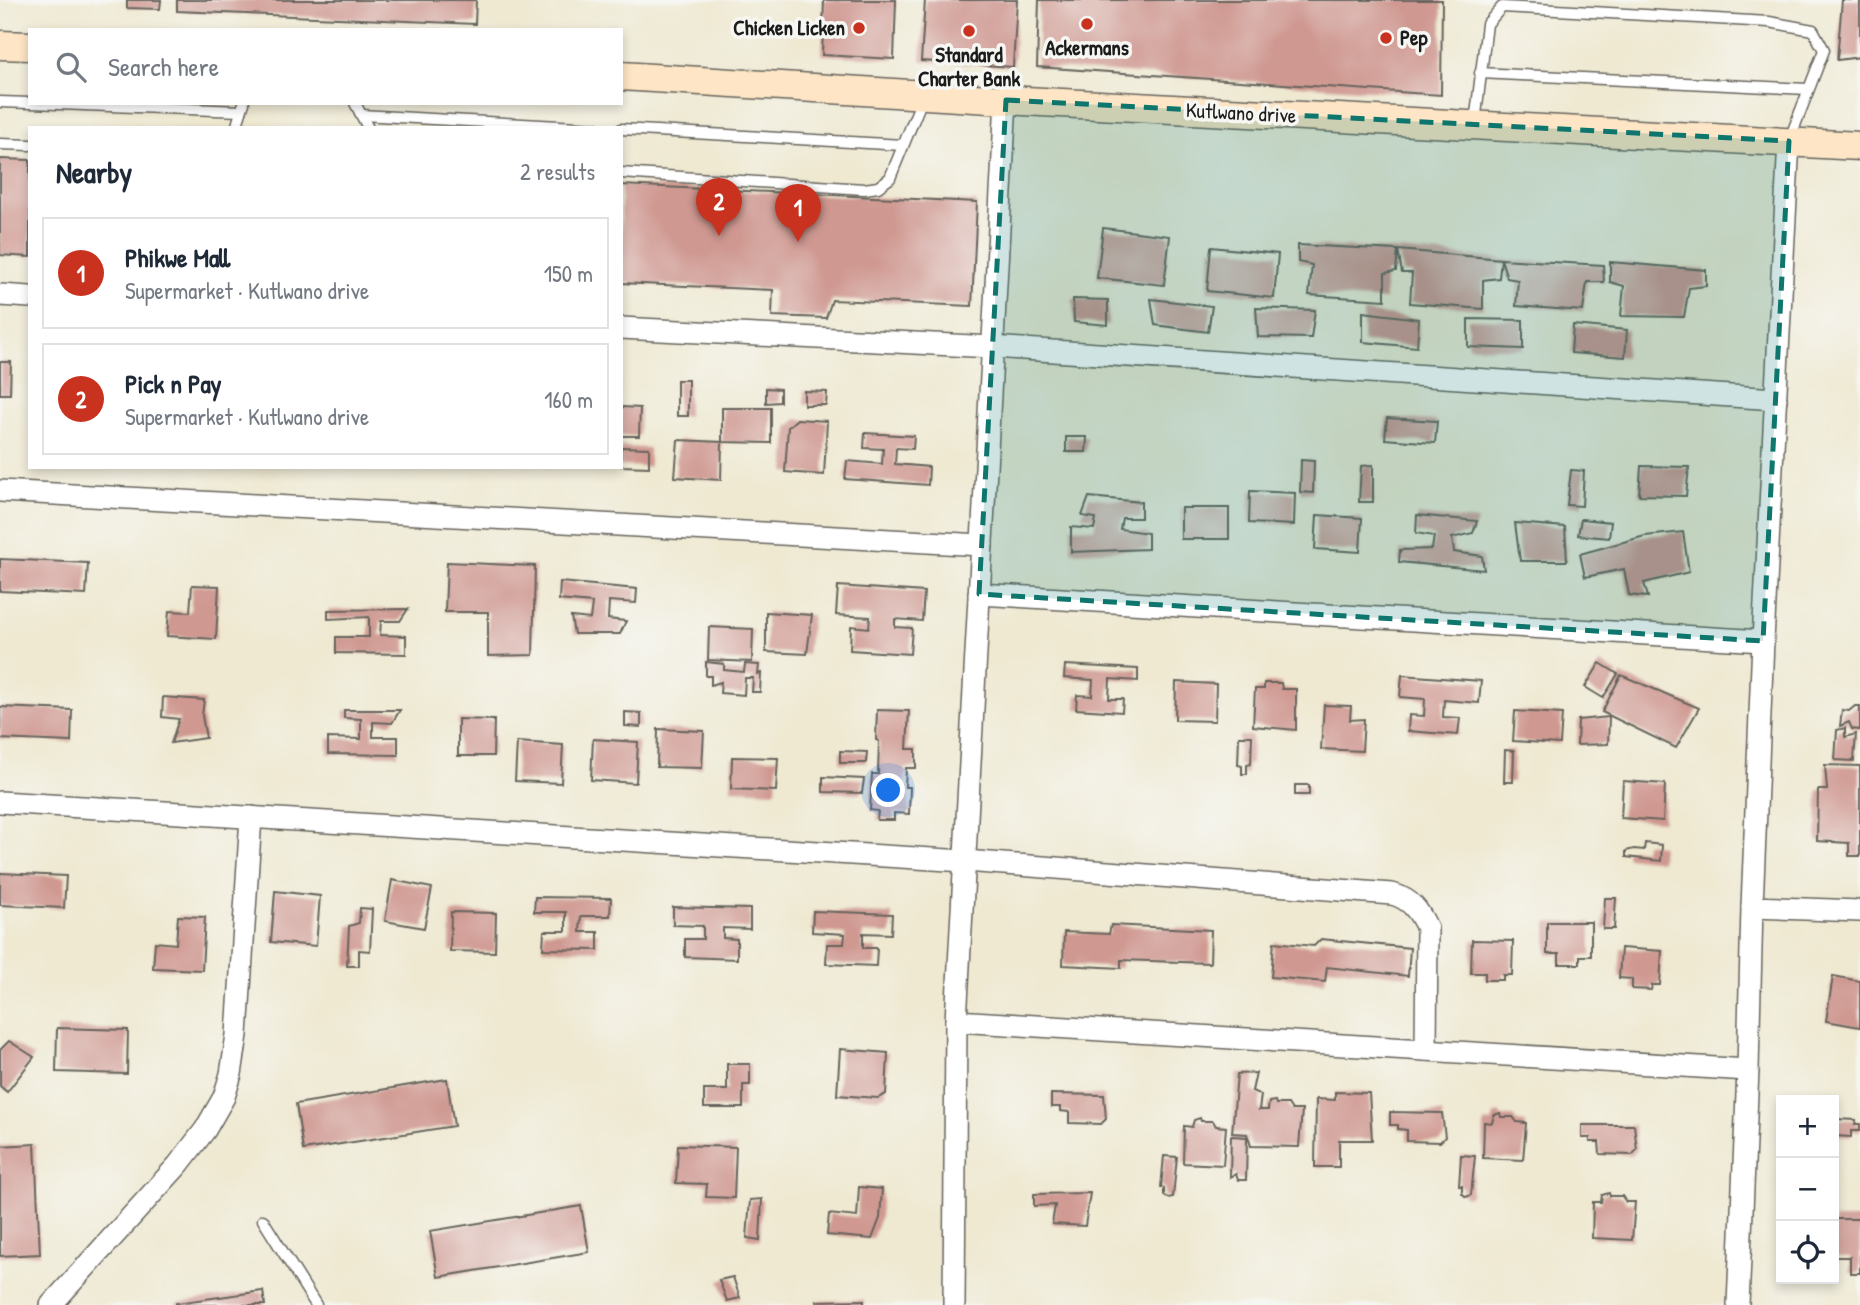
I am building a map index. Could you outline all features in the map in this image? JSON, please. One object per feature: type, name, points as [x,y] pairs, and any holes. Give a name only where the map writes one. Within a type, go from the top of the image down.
[{"type":"street","points":[[0,45],[28,46]]},
{"type":"street","name":"Kutlwano drive","points":[[623,76],[1006,100],[1860,146]]},
{"type":"street","points":[[954,1305],[956,1021],[1006,100]]},
{"type":"street","points":[[1738,1305],[1763,641],[1789,141]]},
{"type":"street","points":[[0,295],[28,297]]},
{"type":"street","points":[[623,328],[992,347],[1776,399]]},
{"type":"street","points":[[0,491],[982,545]]},
{"type":"street","points":[[979,594],[1763,641]]},
{"type":"street","points":[[0,802],[965,861],[1392,894],[1402,897],[1420,914],[1427,928],[1426,1050]]},
{"type":"street","points":[[51,1305],[178,1165],[205,1130],[224,1097],[231,1074],[237,1035],[251,817]]},
{"type":"street","points":[[1752,907],[1860,911]]},
{"type":"street","points":[[956,1021],[1748,1070]]},
{"type":"lane","points":[[1474,125],[1487,24],[1502,7],[1769,22],[1813,30],[1824,50],[1789,141]]},
{"type":"lane","points":[[1480,72],[1808,89]]},
{"type":"lane","points":[[623,173],[864,189],[878,187],[890,178],[924,95]]},
{"type":"lane","points":[[0,102],[28,103]]},
{"type":"lane","points":[[137,105],[243,107],[237,126]]},
{"type":"lane","points":[[356,105],[367,126]]},
{"type":"lane","points":[[361,115],[560,126]]},
{"type":"lane","points":[[623,129],[903,145]]},
{"type":"lane","points":[[0,144],[28,145]]},
{"type":"lane","points":[[263,1220],[316,1305]]},
{"type":"highlighted area","points":[[1006,100],[1789,141],[1763,641],[979,594]]},
{"type":"building","points":[[127,0],[161,0],[160,9],[127,8]]},
{"type":"building","points":[[177,0],[476,0],[475,24],[177,11]]},
{"type":"building","name":"Chicken Licken","points":[[824,0],[896,0],[894,59],[822,55]]},
{"type":"building","name":"Standard Charter Bank","points":[[925,0],[1017,0],[1013,67],[921,61]]},
{"type":"building","points":[[1039,0],[1442,0],[1441,95],[1037,67]]},
{"type":"building","points":[[1842,0],[1860,0],[1860,57],[1837,60]]},
{"type":"building","points":[[0,159],[28,160],[28,257],[0,255]]},
{"type":"building","points":[[623,185],[977,202],[972,306],[832,300],[826,318],[772,316],[773,290],[623,283]]},
{"type":"building","points":[[1103,228],[1170,236],[1164,285],[1097,278]]},
{"type":"building","points":[[1298,245],[1398,250],[1396,271],[1385,273],[1385,300],[1309,295],[1312,265],[1298,262]]},
{"type":"building","points":[[1211,247],[1278,254],[1274,298],[1207,291]]},
{"type":"building","points":[[1398,250],[1501,259],[1499,278],[1483,280],[1483,309],[1410,303],[1412,273],[1402,273]]},
{"type":"building","points":[[1501,259],[1603,265],[1604,282],[1587,282],[1583,311],[1516,306],[1518,280],[1507,278]]},
{"type":"building","points":[[1610,262],[1706,270],[1706,286],[1689,288],[1684,317],[1621,316],[1624,286],[1610,282]]},
{"type":"building","points":[[1073,299],[1108,300],[1108,325],[1074,322]]},
{"type":"building","points":[[1151,299],[1212,306],[1208,332],[1155,325]]},
{"type":"building","points":[[1256,308],[1315,310],[1311,338],[1258,337]]},
{"type":"building","points":[[1363,312],[1419,319],[1417,347],[1363,342]]},
{"type":"building","points":[[1468,319],[1523,320],[1523,349],[1468,347]]},
{"type":"building","points":[[1573,325],[1627,330],[1625,357],[1571,353]]},
{"type":"building","points":[[0,362],[11,362],[10,394],[0,394]]},
{"type":"building","points":[[677,380],[688,380],[688,416],[677,416]]},
{"type":"building","points":[[766,388],[780,389],[780,402],[766,403]]},
{"type":"building","points":[[804,391],[827,392],[826,405],[804,405]]},
{"type":"building","points":[[623,407],[640,408],[639,436],[623,436]]},
{"type":"building","points":[[722,408],[771,408],[771,443],[722,442]]},
{"type":"building","points":[[1387,418],[1437,421],[1435,443],[1385,439]]},
{"type":"building","points":[[797,419],[827,421],[824,475],[785,472],[788,427]]},
{"type":"building","points":[[865,433],[914,436],[913,449],[896,448],[895,464],[929,467],[928,485],[845,479],[847,461],[882,464],[883,449],[864,448]]},
{"type":"building","points":[[1066,437],[1087,437],[1086,452],[1066,452]]},
{"type":"building","points":[[678,440],[722,442],[721,480],[675,477]]},
{"type":"building","points":[[623,447],[649,448],[649,467],[623,466]]},
{"type":"building","points":[[1301,460],[1314,461],[1313,493],[1300,492]]},
{"type":"building","points":[[1373,465],[1373,502],[1359,502],[1361,466]]},
{"type":"building","points":[[1641,466],[1689,467],[1686,496],[1639,495]]},
{"type":"building","points":[[1571,470],[1584,471],[1582,506],[1567,505]]},
{"type":"building","points":[[1250,491],[1295,493],[1294,525],[1249,523]]},
{"type":"building","points":[[1089,497],[1141,502],[1141,518],[1122,518],[1120,529],[1148,533],[1148,549],[1071,552],[1071,527],[1094,529],[1096,518],[1082,516]]},
{"type":"building","points":[[1181,508],[1229,508],[1229,539],[1181,539]]},
{"type":"building","points":[[1317,515],[1362,518],[1360,552],[1315,549]]},
{"type":"building","points":[[1417,515],[1477,521],[1473,533],[1452,538],[1454,552],[1482,556],[1484,570],[1399,562],[1400,550],[1432,549],[1434,536],[1416,533]]},
{"type":"building","points":[[1581,519],[1611,522],[1609,538],[1578,535]]},
{"type":"building","points":[[1515,523],[1565,527],[1567,561],[1520,561]]},
{"type":"building","points":[[1683,532],[1689,572],[1644,583],[1648,597],[1629,595],[1624,569],[1585,577],[1580,554],[1645,536]]},
{"type":"building","points":[[0,559],[88,563],[86,595],[0,591]]},
{"type":"building","points":[[447,562],[535,566],[533,655],[488,656],[488,612],[445,612]]},
{"type":"building","points":[[560,582],[637,589],[636,603],[609,601],[608,619],[626,621],[620,634],[574,634],[571,617],[590,619],[592,603],[559,600]]},
{"type":"building","points":[[192,585],[219,586],[216,639],[167,636],[169,611],[190,612]]},
{"type":"building","points":[[838,586],[924,592],[922,621],[895,619],[895,627],[912,628],[910,654],[850,650],[851,626],[869,628],[870,617],[836,615]]},
{"type":"building","points":[[408,609],[400,621],[381,621],[380,635],[406,636],[406,654],[336,653],[336,637],[369,637],[369,617],[328,619],[328,610]]},
{"type":"building","points":[[766,612],[812,615],[807,654],[766,652]]},
{"type":"building","points":[[709,627],[753,629],[752,662],[708,660]]},
{"type":"building","points":[[706,662],[724,664],[724,670],[744,672],[745,664],[759,665],[760,692],[752,692],[753,678],[745,678],[744,695],[720,693],[721,682],[711,685],[711,676],[706,676]]},
{"type":"building","points":[[1600,663],[1618,674],[1603,698],[1585,687]]},
{"type":"building","points":[[1065,665],[1138,669],[1138,681],[1110,679],[1109,699],[1123,699],[1122,712],[1076,709],[1077,695],[1092,696],[1093,680],[1064,678]]},
{"type":"building","points":[[1402,675],[1481,681],[1479,703],[1444,700],[1443,717],[1460,718],[1458,735],[1408,731],[1409,715],[1424,716],[1425,699],[1400,697]]},
{"type":"building","points":[[1621,675],[1699,708],[1676,748],[1602,712]]},
{"type":"building","points":[[1176,682],[1216,684],[1215,721],[1175,720]]},
{"type":"building","points":[[1264,683],[1281,683],[1282,689],[1296,689],[1296,730],[1253,726],[1255,689],[1264,689]]},
{"type":"building","points":[[163,697],[204,700],[202,716],[206,738],[171,743],[179,719],[162,717]]},
{"type":"building","points":[[1324,705],[1351,706],[1350,720],[1364,719],[1362,751],[1321,749]]},
{"type":"building","points":[[1860,706],[1860,730],[1852,729],[1849,722],[1840,726],[1842,710],[1849,711]]},
{"type":"building","points":[[0,707],[72,710],[71,742],[0,739]]},
{"type":"building","points":[[344,710],[400,710],[392,723],[373,722],[373,737],[398,737],[398,755],[328,754],[328,738],[361,739],[361,719],[344,718]]},
{"type":"building","points":[[877,710],[909,711],[907,749],[916,749],[916,768],[906,768],[905,787],[910,787],[909,814],[894,813],[894,820],[877,820],[878,811],[870,810],[872,774],[878,774]]},
{"type":"building","points":[[1515,711],[1562,714],[1560,744],[1513,741]]},
{"type":"building","points":[[625,712],[641,713],[641,727],[625,726]]},
{"type":"building","points":[[1609,717],[1608,744],[1577,745],[1578,720]]},
{"type":"building","points":[[458,719],[494,720],[493,756],[458,756]]},
{"type":"building","points":[[1845,728],[1845,737],[1856,734],[1854,761],[1835,760],[1837,730]]},
{"type":"building","points":[[658,729],[704,731],[702,768],[657,767]]},
{"type":"building","points":[[1239,736],[1252,736],[1251,764],[1247,765],[1247,774],[1242,774],[1242,766],[1238,765]]},
{"type":"building","points":[[593,739],[638,742],[636,783],[591,780]]},
{"type":"building","points":[[517,742],[563,745],[561,783],[515,781]]},
{"type":"building","points":[[1505,750],[1514,751],[1513,782],[1504,782]]},
{"type":"building","points":[[840,751],[867,752],[866,763],[840,763]]},
{"type":"building","points":[[732,757],[778,758],[776,791],[731,789]]},
{"type":"building","points":[[1825,765],[1860,766],[1860,856],[1849,856],[1849,843],[1817,841],[1818,790],[1827,790]]},
{"type":"building","points":[[823,777],[864,779],[862,793],[823,792]]},
{"type":"building","points":[[1623,781],[1665,784],[1663,821],[1621,818]]},
{"type":"building","points":[[1295,785],[1309,785],[1309,795],[1295,795]]},
{"type":"building","points":[[1645,843],[1662,845],[1661,861],[1626,857],[1626,851],[1644,850]]},
{"type":"building","points":[[0,873],[66,876],[64,908],[0,905]]},
{"type":"building","points":[[392,880],[432,888],[424,928],[385,921]]},
{"type":"building","points":[[275,891],[320,896],[316,946],[271,942]]},
{"type":"building","points":[[535,897],[611,898],[610,916],[581,916],[580,932],[598,932],[598,950],[543,949],[544,931],[566,931],[566,912],[534,912]]},
{"type":"building","points":[[1605,898],[1616,898],[1614,929],[1603,929]]},
{"type":"building","points":[[673,907],[750,909],[750,929],[723,928],[723,938],[737,939],[737,959],[685,957],[685,939],[703,939],[703,926],[673,925]]},
{"type":"building","points":[[360,908],[372,909],[370,951],[359,950],[359,966],[347,966],[349,926],[359,923]]},
{"type":"building","points":[[813,911],[892,914],[891,934],[863,933],[863,948],[877,948],[876,966],[826,964],[827,944],[844,944],[845,934],[812,932]]},
{"type":"building","points":[[451,912],[496,913],[495,952],[450,951]]},
{"type":"building","points":[[178,916],[205,917],[202,970],[153,968],[155,942],[176,944]]},
{"type":"building","points":[[1547,922],[1591,922],[1591,956],[1580,956],[1580,964],[1559,964],[1559,954],[1547,954]]},
{"type":"building","points":[[1111,925],[1211,930],[1210,963],[1121,960],[1121,968],[1063,965],[1064,932],[1109,934]]},
{"type":"building","points":[[1321,939],[1410,948],[1408,976],[1327,967],[1325,982],[1271,977],[1274,942],[1314,946]]},
{"type":"building","points":[[1472,940],[1513,941],[1512,975],[1503,975],[1503,980],[1485,980],[1485,973],[1471,973]]},
{"type":"building","points":[[1621,948],[1662,951],[1660,985],[1652,985],[1651,990],[1632,989],[1632,979],[1619,978]]},
{"type":"building","points":[[1833,976],[1860,981],[1860,1027],[1826,1021]]},
{"type":"building","points":[[57,1028],[128,1030],[127,1074],[56,1072]]},
{"type":"building","points":[[9,1041],[34,1057],[7,1092],[0,1086],[0,1050]]},
{"type":"building","points":[[840,1049],[888,1053],[886,1094],[878,1098],[837,1095]]},
{"type":"building","points":[[727,1064],[750,1064],[750,1085],[743,1085],[743,1108],[704,1108],[704,1090],[727,1090]]},
{"type":"building","points":[[1256,1073],[1252,1091],[1261,1095],[1259,1110],[1268,1110],[1269,1102],[1275,1101],[1276,1104],[1288,1104],[1292,1110],[1302,1110],[1299,1147],[1251,1146],[1247,1134],[1232,1133],[1237,1074]]},
{"type":"building","points":[[447,1079],[454,1126],[303,1150],[296,1104]]},
{"type":"building","points":[[1335,1092],[1369,1093],[1372,1140],[1339,1140],[1339,1167],[1315,1167],[1316,1099],[1335,1100]]},
{"type":"building","points":[[1051,1094],[1104,1095],[1106,1119],[1101,1124],[1069,1123],[1069,1112],[1060,1111],[1060,1107],[1051,1107]]},
{"type":"building","points":[[1390,1112],[1442,1113],[1445,1137],[1440,1142],[1407,1141],[1407,1130],[1398,1129],[1398,1125],[1390,1125]]},
{"type":"building","points":[[1500,1113],[1501,1117],[1513,1117],[1517,1122],[1526,1123],[1523,1160],[1483,1158],[1484,1122],[1492,1123],[1494,1115]]},
{"type":"building","points":[[1200,1118],[1201,1121],[1213,1121],[1216,1126],[1226,1127],[1223,1165],[1183,1163],[1184,1126],[1192,1127],[1194,1120]]},
{"type":"building","points":[[1839,1119],[1856,1120],[1855,1124],[1860,1124],[1860,1131],[1851,1131],[1851,1137],[1839,1136]]},
{"type":"building","points":[[1582,1125],[1634,1125],[1637,1150],[1632,1155],[1600,1154],[1599,1142],[1582,1138]]},
{"type":"building","points":[[1231,1136],[1247,1137],[1246,1180],[1238,1180],[1236,1174],[1230,1177]]},
{"type":"building","points":[[35,1144],[40,1254],[0,1256],[0,1146]]},
{"type":"building","points":[[678,1145],[736,1147],[734,1198],[706,1197],[707,1184],[676,1183]]},
{"type":"building","points":[[1461,1155],[1475,1156],[1471,1195],[1466,1197],[1462,1193],[1462,1186],[1459,1186]]},
{"type":"building","points":[[1164,1156],[1177,1157],[1173,1197],[1168,1198],[1161,1187]]},
{"type":"building","points":[[859,1187],[882,1189],[880,1218],[872,1239],[827,1235],[829,1214],[857,1217]]},
{"type":"building","points":[[1090,1193],[1085,1226],[1052,1224],[1055,1205],[1034,1206],[1034,1194]]},
{"type":"building","points":[[1609,1193],[1610,1196],[1622,1196],[1626,1202],[1635,1202],[1632,1240],[1592,1238],[1593,1202],[1601,1202],[1602,1195]]},
{"type":"building","points":[[762,1199],[760,1240],[747,1238],[750,1200]]},
{"type":"building","points":[[581,1206],[589,1252],[438,1277],[430,1231]]},
{"type":"building","points":[[1839,1219],[1860,1219],[1860,1273],[1850,1273],[1850,1257],[1839,1257]]},
{"type":"building","points":[[733,1277],[740,1298],[727,1301],[719,1280]]},
{"type":"building","points":[[263,1291],[265,1305],[176,1305],[176,1303]]},
{"type":"building","points":[[864,1300],[864,1305],[818,1305],[817,1301]]},
{"type":"place","name":"Ackermans","points":[[1087,24]]},
{"type":"place","name":"Chicken Licken","points":[[859,28]]},
{"type":"place","name":"Standard Charter Bank","points":[[969,31]]},
{"type":"place","name":"Pep","points":[[1386,38]]},
{"type":"place","name":"Pick n Pay","points":[[719,236]]},
{"type":"place","name":"Phikwe Mall","points":[[798,242]]}]
